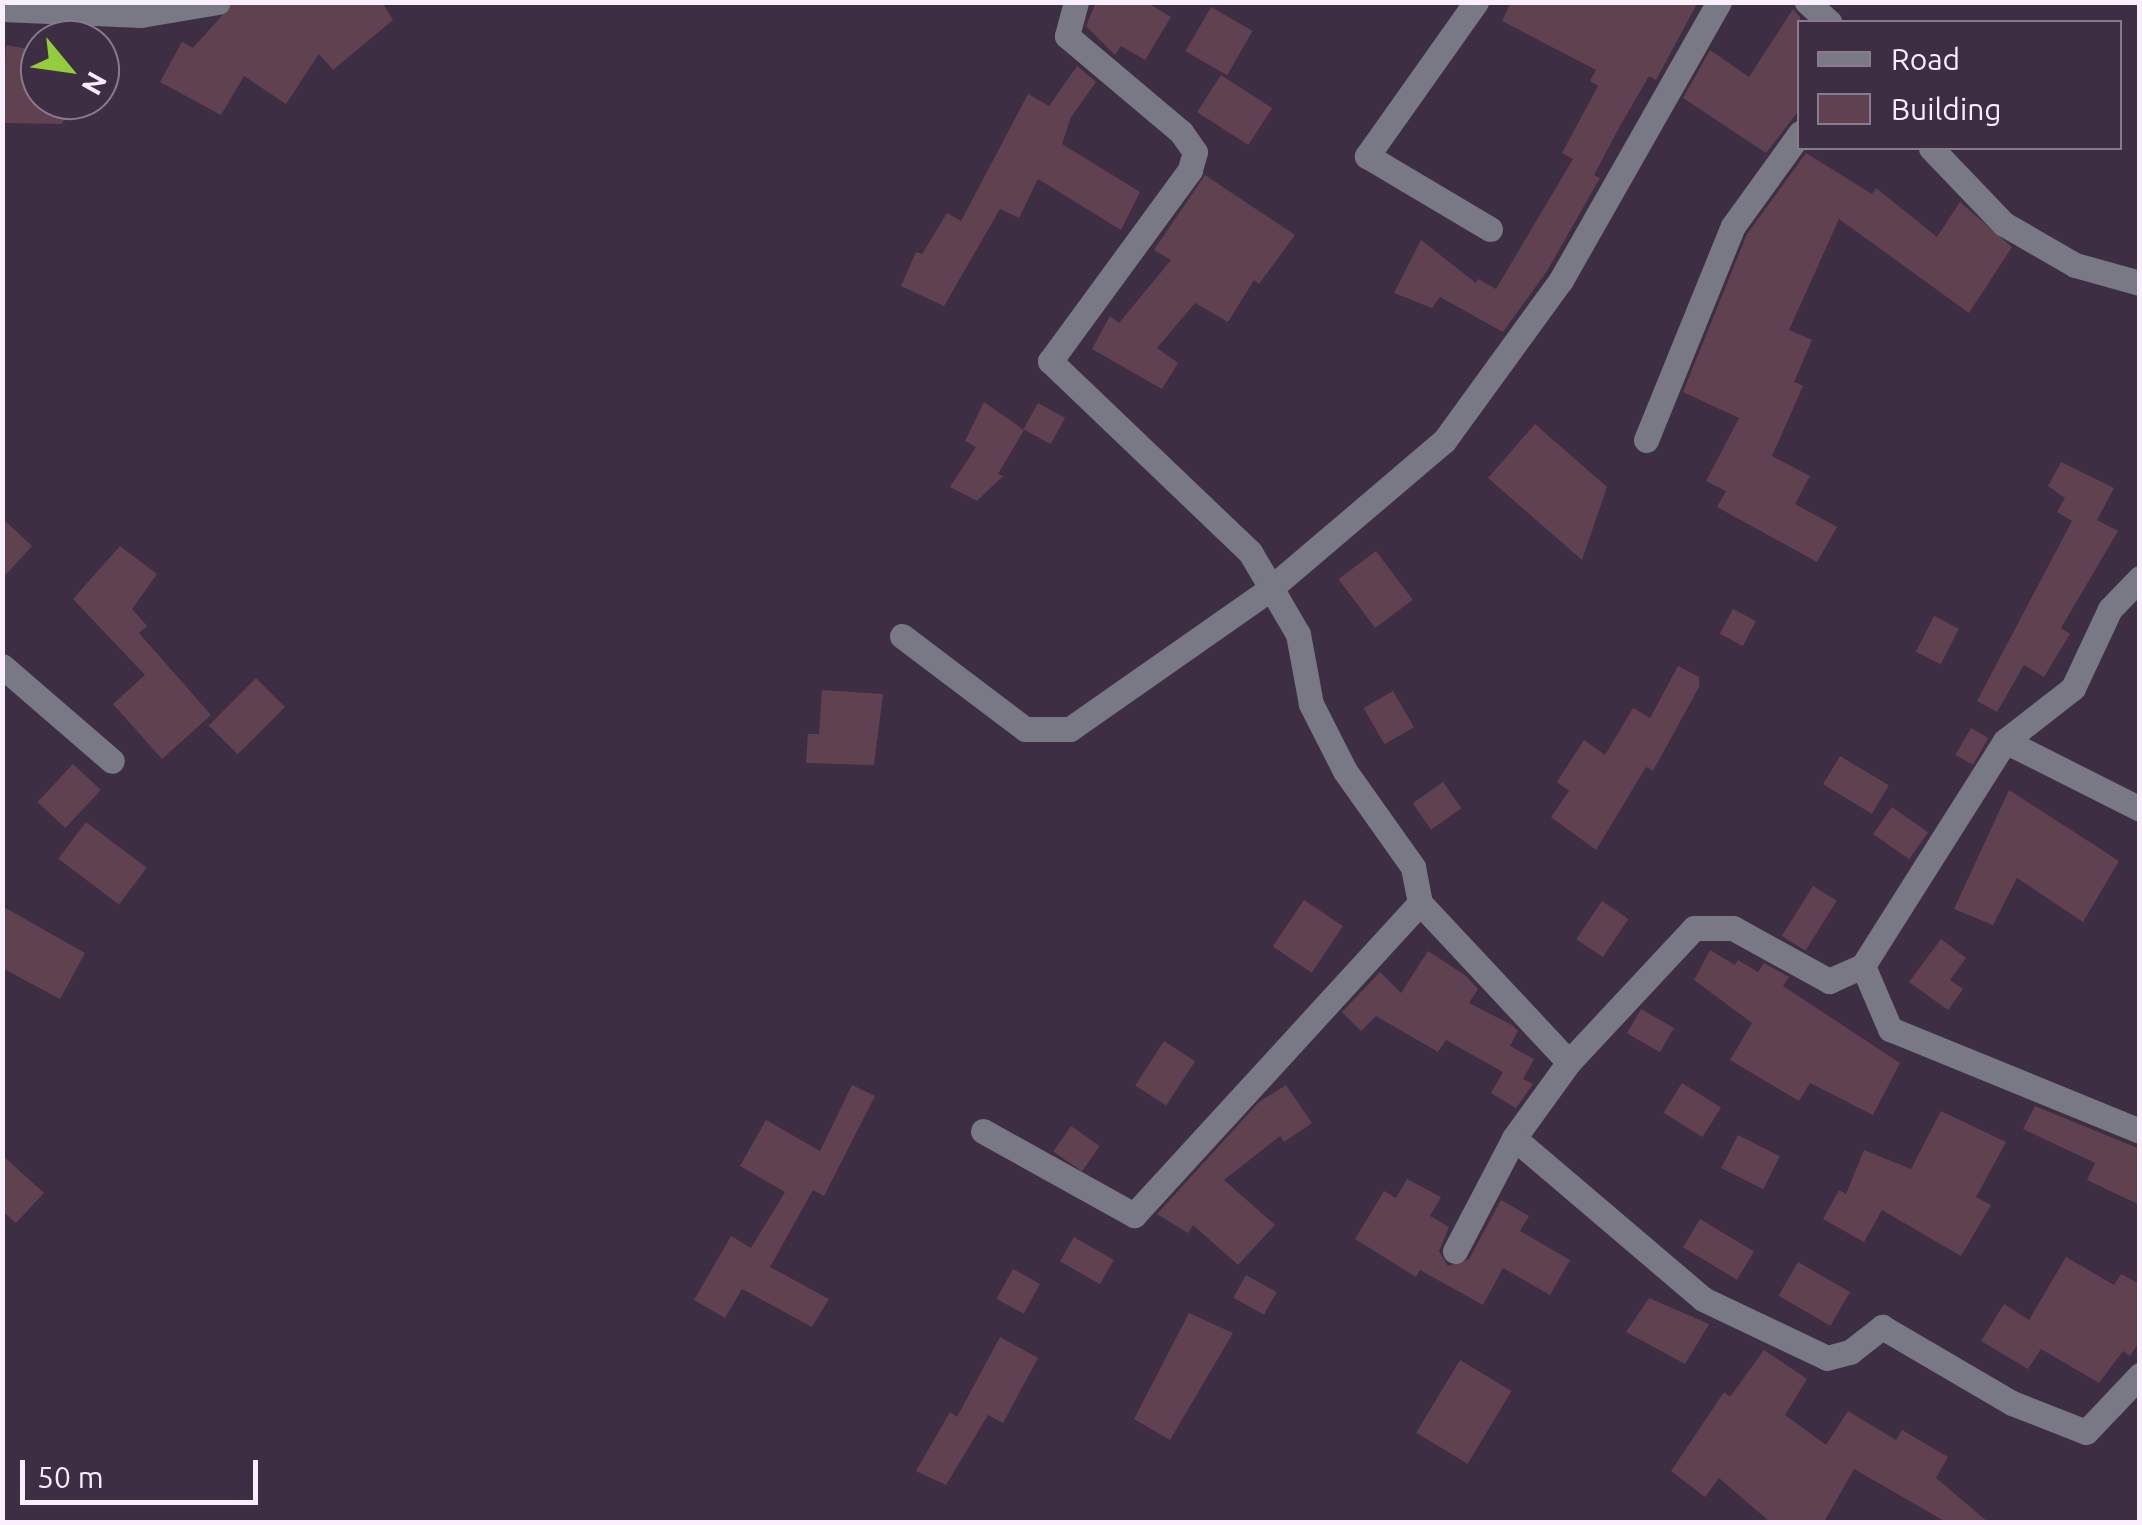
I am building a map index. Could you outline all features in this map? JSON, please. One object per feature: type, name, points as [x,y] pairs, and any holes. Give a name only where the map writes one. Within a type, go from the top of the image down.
[{"type":"street","points":[[2,9],[141,16],[218,2]]},
{"type":"street","points":[[1076,2],[1067,36],[1181,132],[1195,152],[1190,170],[1050,361],[1250,552],[1298,634],[1311,704],[1346,771],[1413,867],[1420,903],[1568,1062]]},
{"type":"street","points":[[1476,2],[1366,156],[1490,229]]},
{"type":"street","points":[[902,636],[1026,729],[1070,729],[1271,588],[1444,441],[1561,280],[1719,2]]},
{"type":"street","points":[[1808,2],[1828,20]]},
{"type":"street","points":[[1646,440],[1733,226],[1797,137]]},
{"type":"street","points":[[1933,150],[2004,224],[2075,265],[2140,283]]},
{"type":"street","points":[[1455,1251],[1514,1138],[1568,1062],[1694,928],[1733,928],[1829,982],[1863,966],[2005,740],[2073,688],[2110,610],[2140,578]]},
{"type":"street","points":[[2,666],[112,761]]},
{"type":"street","points":[[2005,740],[2140,809]]},
{"type":"street","points":[[983,1131],[1134,1215],[1420,903]]},
{"type":"street","points":[[1863,966],[1890,1029],[2140,1131]]},
{"type":"street","points":[[1514,1138],[1703,1299],[1827,1358],[1850,1352],[1882,1327],[2012,1403],[2086,1432],[2140,1375]]},
{"type":"building","points":[[234,2],[382,2],[393,20],[333,70],[319,54],[286,104],[244,76],[221,115],[160,82],[182,42],[193,48]]},
{"type":"building","points":[[1096,2],[1146,2],[1171,17],[1145,60],[1121,46],[1115,55],[1086,26]]},
{"type":"building","points":[[1511,2],[1698,2],[1656,80],[1649,76],[1620,126],[1594,175],[1600,178],[1547,271],[1503,332],[1440,297],[1432,308],[1394,293],[1421,240],[1476,283],[1478,279],[1496,289],[1573,159],[1562,153],[1598,86],[1590,81],[1596,70],[1502,21]]},
{"type":"building","points":[[1211,7],[1253,31],[1227,75],[1186,51]]},
{"type":"building","points":[[1793,9],[1800,17],[1797,113],[1766,153],[1683,98],[1710,50],[1749,77]]},
{"type":"building","points":[[6,45],[20,47],[20,120],[64,120],[62,124],[2,123]]},
{"type":"building","points":[[1077,66],[1096,82],[1071,117],[1062,144],[1140,192],[1121,230],[1038,179],[1019,218],[1000,209],[944,306],[901,286],[916,252],[922,254],[947,213],[961,221],[1028,94],[1049,106]]},
{"type":"building","points":[[1221,75],[1272,108],[1248,145],[1197,112]]},
{"type":"building","points":[[1806,153],[1872,194],[1876,188],[1937,237],[1960,202],[2012,247],[1969,313],[1839,219],[1789,330],[1812,340],[1794,382],[1803,386],[1772,456],[1810,476],[1795,504],[1837,527],[1817,562],[1717,507],[1726,491],[1706,481],[1739,418],[1683,392],[1747,234]]},
{"type":"building","points":[[1205,175],[1295,235],[1259,284],[1254,280],[1228,322],[1195,303],[1157,348],[1178,363],[1162,389],[1092,349],[1110,316],[1119,323],[1171,260],[1154,250]]},
{"type":"building","points":[[984,402],[1024,430],[998,474],[1003,476],[977,501],[950,487],[976,447],[965,441]]},
{"type":"building","points":[[1038,403],[1065,418],[1051,444],[1023,429]]},
{"type":"building","points":[[1535,424],[1607,487],[1582,560],[1488,478]]},
{"type":"building","points":[[2061,462],[2114,488],[2097,520],[2118,531],[2061,628],[2070,634],[2044,677],[2024,665],[1997,712],[1977,701],[2072,521],[2057,512],[2065,498],[2048,486]]},
{"type":"building","points":[[2,518],[32,546],[2,579]]},
{"type":"building","points":[[120,546],[157,574],[132,609],[147,626],[139,633],[211,715],[162,759],[113,704],[145,675],[73,599]]},
{"type":"building","points":[[1376,551],[1413,600],[1375,628],[1338,579]]},
{"type":"building","points":[[1733,609],[1756,621],[1743,646],[1720,634]]},
{"type":"building","points":[[1934,616],[1959,629],[1941,664],[1916,652]]},
{"type":"building","points":[[1678,666],[1699,677],[1699,687],[1653,771],[1646,767],[1596,850],[1551,817],[1569,791],[1557,782],[1584,740],[1605,755],[1633,708],[1650,718]]},
{"type":"building","points":[[256,678],[285,707],[238,754],[209,725]]},
{"type":"building","points":[[822,690],[883,694],[874,765],[806,763],[808,734],[819,734]]},
{"type":"building","points":[[1393,691],[1414,727],[1385,744],[1364,708]]},
{"type":"building","points":[[1971,728],[1988,738],[1973,765],[1956,755]]},
{"type":"building","points":[[1840,756],[1889,785],[1872,814],[1823,784]]},
{"type":"building","points":[[73,764],[101,790],[65,828],[38,802]]},
{"type":"building","points":[[1443,782],[1461,808],[1431,829],[1413,803]]},
{"type":"building","points":[[2009,790],[2119,861],[2083,922],[2017,878],[1993,925],[1954,909]]},
{"type":"building","points":[[1892,807],[1928,832],[1909,859],[1873,834]]},
{"type":"building","points":[[86,822],[147,868],[119,904],[58,859]]},
{"type":"building","points":[[1813,886],[1837,901],[1805,951],[1782,936]]},
{"type":"building","points":[[1304,900],[1343,926],[1312,973],[1273,946]]},
{"type":"building","points":[[1602,901],[1629,919],[1603,957],[1576,939]]},
{"type":"building","points":[[2,906],[85,953],[60,999],[2,968]]},
{"type":"building","points":[[1941,939],[1966,958],[1950,980],[1963,989],[1948,1010],[1909,982]]},
{"type":"building","points":[[1710,950],[1735,965],[1738,960],[1758,972],[1764,963],[1789,977],[1783,986],[1900,1063],[1873,1115],[1810,1083],[1799,1101],[1730,1060],[1752,1023],[1694,980]]},
{"type":"building","points":[[1428,951],[1466,976],[1478,989],[1469,1003],[1512,1025],[1518,1031],[1510,1046],[1534,1059],[1523,1079],[1533,1084],[1516,1108],[1491,1093],[1503,1072],[1446,1040],[1438,1052],[1376,1016],[1361,1031],[1342,1012],[1380,972],[1401,993]]},
{"type":"building","points":[[1641,1009],[1674,1028],[1660,1052],[1627,1033]]},
{"type":"building","points":[[1164,1041],[1195,1061],[1166,1106],[1135,1085]]},
{"type":"building","points":[[1682,1083],[1721,1107],[1702,1137],[1663,1113]]},
{"type":"building","points":[[852,1085],[875,1096],[824,1196],[813,1190],[770,1267],[829,1299],[812,1327],[742,1289],[725,1318],[694,1300],[731,1236],[751,1248],[785,1192],[740,1166],[766,1120],[820,1151]]},
{"type":"building","points":[[1286,1085],[1312,1123],[1284,1142],[1280,1136],[1224,1180],[1275,1225],[1238,1265],[1193,1225],[1188,1233],[1157,1214],[1259,1102]]},
{"type":"building","points":[[2035,1106],[2140,1149],[2140,1205],[2087,1180],[2095,1163],[2023,1129]]},
{"type":"building","points":[[1941,1111],[2006,1142],[1976,1197],[1991,1205],[1961,1256],[1882,1210],[1864,1242],[1823,1219],[1839,1190],[1846,1194],[1864,1150],[1911,1169]]},
{"type":"building","points":[[1071,1126],[1100,1146],[1082,1171],[1053,1151]]},
{"type":"building","points":[[1738,1135],[1780,1156],[1763,1189],[1721,1168]]},
{"type":"building","points":[[2,1155],[44,1193],[16,1223],[2,1211]]},
{"type":"building","points":[[1407,1179],[1441,1197],[1430,1216],[1449,1227],[1439,1251],[1448,1266],[1469,1259],[1501,1200],[1529,1216],[1520,1231],[1570,1260],[1550,1295],[1503,1268],[1483,1305],[1420,1270],[1416,1277],[1355,1239],[1384,1191],[1396,1198]]},
{"type":"building","points":[[1700,1219],[1754,1251],[1737,1280],[1683,1247]]},
{"type":"building","points":[[1074,1237],[1114,1260],[1100,1284],[1060,1261]]},
{"type":"building","points":[[2066,1257],[2114,1285],[2121,1274],[2140,1284],[2140,1341],[2130,1356],[2123,1351],[2099,1383],[2041,1349],[2028,1369],[1981,1341],[2004,1304],[2029,1320]]},
{"type":"building","points":[[1798,1262],[1850,1292],[1830,1326],[1778,1296]]},
{"type":"building","points":[[1013,1269],[1040,1284],[1024,1314],[997,1299]]},
{"type":"building","points":[[1246,1275],[1277,1292],[1264,1315],[1233,1298]]},
{"type":"building","points":[[1649,1298],[1709,1324],[1685,1364],[1626,1332]]},
{"type":"building","points":[[1189,1313],[1233,1333],[1170,1440],[1134,1419]]},
{"type":"building","points":[[1000,1337],[1038,1358],[1003,1423],[988,1415],[946,1485],[916,1471],[950,1412],[957,1417]]},
{"type":"building","points":[[1764,1350],[1807,1379],[1785,1415],[1826,1445],[1848,1411],[1896,1440],[1902,1430],[1948,1457],[1936,1478],[1988,1522],[1946,1522],[1854,1469],[1824,1522],[1770,1522],[1719,1478],[1705,1497],[1671,1471],[1724,1392],[1730,1397]]},
{"type":"building","points":[[1460,1360],[1511,1391],[1468,1464],[1416,1433]]}]
